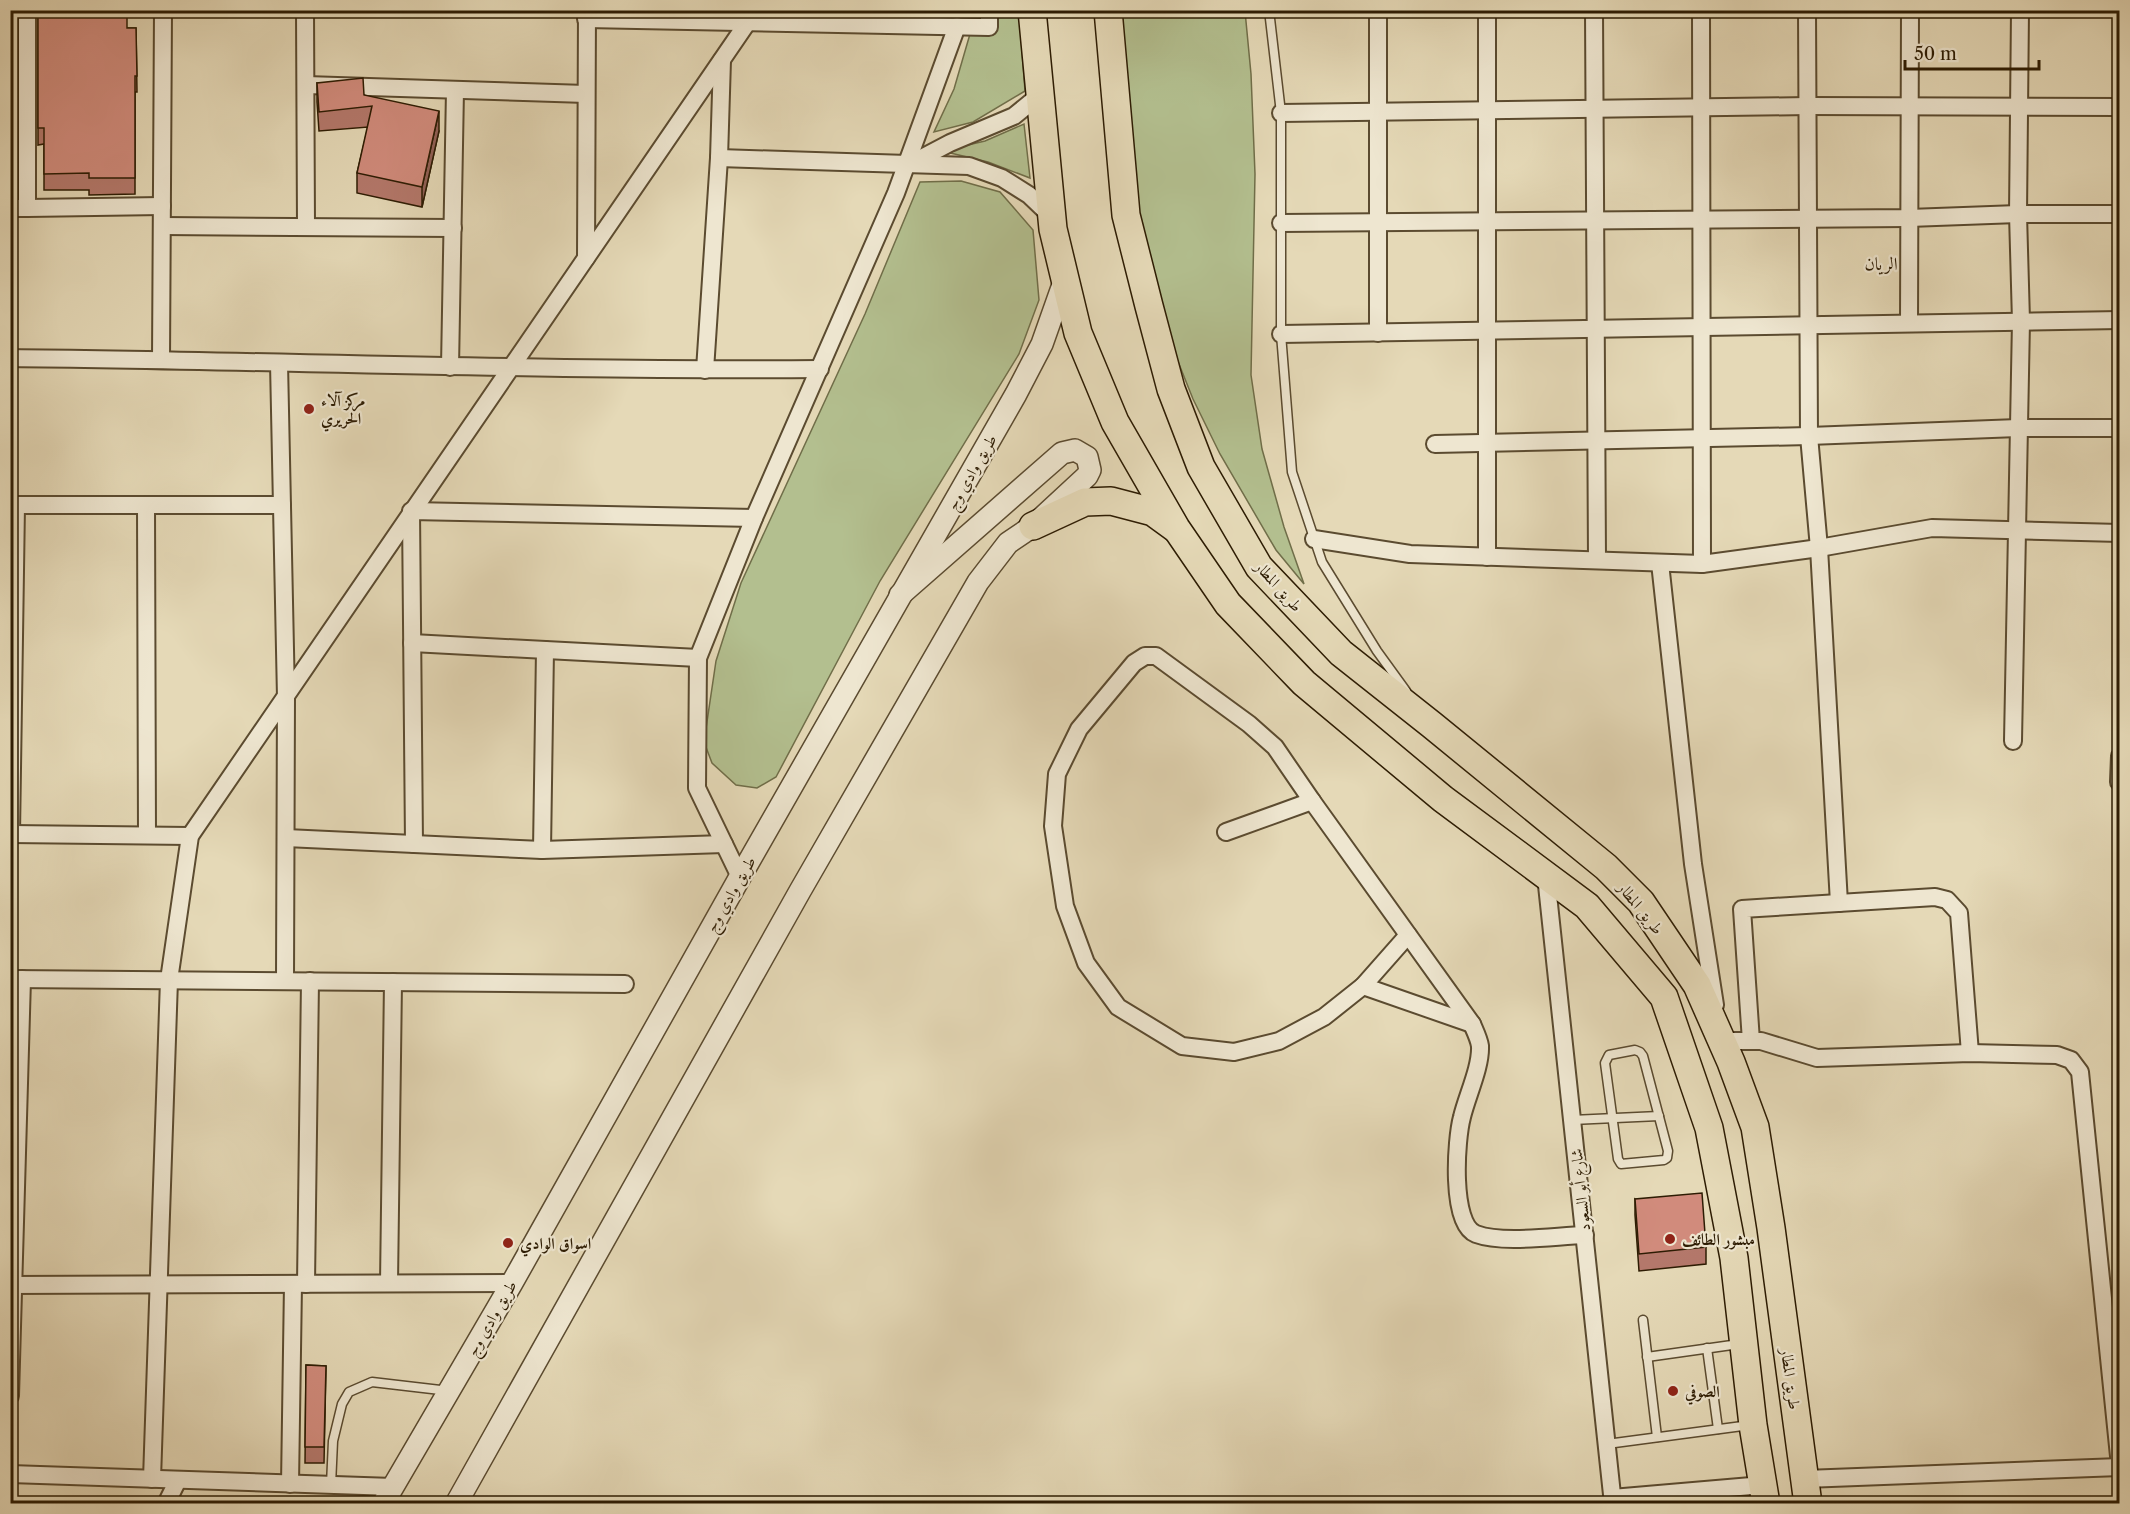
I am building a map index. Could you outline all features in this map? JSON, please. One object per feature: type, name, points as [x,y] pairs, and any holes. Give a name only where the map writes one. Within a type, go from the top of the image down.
[{"type":"main road","points":[[1032,10],[1052,217],[1078,333],[1115,422],[1176,528],[1228,604],[1304,683],[1443,799],[1587,906],[1664,997],[1709,1128],[1734,1258],[1753,1425],[1764,1494]]},
{"type":"main road","name":"طريق المطار","points":[[1108,10],[1126,215],[1172,389],[1201,467],[1259,567],[1341,653],[1606,867],[1641,903],[1697,985],[1720,1036],[1755,1127],[1807,1491]]},
{"type":"main road","points":[[1033,525],[1085,502],[1111,501],[1153,512],[1176,528]]},
{"type":"street","points":[[27,10],[19,81],[19,208],[162,206]]},
{"type":"street","points":[[161,360],[163,10]]},
{"type":"street","points":[[305,10],[306,227]]},
{"type":"street","points":[[586,258],[586,15],[753,16],[989,27],[989,10]]},
{"type":"street","points":[[1378,10],[1378,333]]},
{"type":"street","points":[[1487,10],[1487,557]]},
{"type":"street","points":[[1594,10],[1597,560]]},
{"type":"street","points":[[1701,10],[1702,564]]},
{"type":"street","points":[[1808,10],[1809,436],[1819,548],[1839,903]]},
{"type":"street","points":[[1909,323],[1910,10]]},
{"type":"street","points":[[2013,741],[2021,321],[2018,214],[2021,107],[2020,10]]},
{"type":"street","points":[[152,1479],[169,980],[190,836],[753,16]]},
{"type":"street","points":[[740,877],[697,788],[698,658],[754,518],[907,166],[957,26]]},
{"type":"street","points":[[705,370],[722,60]]},
{"type":"street","points":[[306,85],[585,94]]},
{"type":"street","points":[[450,367],[455,90]]},
{"type":"street","points":[[907,166],[950,143],[1014,116],[1041,94]]},
{"type":"street","points":[[1281,113],[1808,106],[2120,108]]},
{"type":"street","points":[[718,158],[907,166],[969,166],[1002,178],[1029,195],[1052,217]]},
{"type":"street","points":[[1281,223],[2120,214]]},
{"type":"street","points":[[162,226],[453,228]]},
{"type":"street","name":"طريق وادي وج","points":[[388,1495],[512,1283],[1010,403],[1042,344],[1065,279]]},
{"type":"street","points":[[1281,334],[2120,320]]},
{"type":"street","points":[[10,358],[510,368],[820,369]]},
{"type":"street","points":[[279,363],[286,697],[285,981]]},
{"type":"street","points":[[1435,444],[1809,436],[2018,428],[2120,428]]},
{"type":"street","points":[[456,1503],[978,582],[1008,543],[1033,525],[1087,476],[1089,463],[1082,452],[1075,450],[1062,453],[900,596]]},
{"type":"street","points":[[190,836],[11,834],[13,505],[282,505]]},
{"type":"street","points":[[146,505],[147,835]]},
{"type":"street","points":[[411,512],[754,518]]},
{"type":"street","points":[[411,512],[414,844]]},
{"type":"street","points":[[1314,539],[1410,554],[1702,564],[1819,548],[1932,528],[2120,533]]},
{"type":"street","points":[[1660,563],[1694,864],[1720,1036],[1761,1041],[1817,1058],[1970,1053],[2057,1054],[2071,1060],[2079,1072],[2120,1467],[1807,1491]]},
{"type":"street","points":[[412,643],[698,658]]},
{"type":"street","points":[[542,850],[545,650]]},
{"type":"street","points":[[1408,935],[1363,986],[1324,1017],[1279,1041],[1234,1052],[1182,1046],[1118,1007],[1086,963],[1065,906],[1053,826],[1056,774],[1079,729],[1134,663],[1145,656],[1156,656],[1249,724],[1275,747],[1472,1024],[1480,1045],[1477,1065],[1461,1119],[1457,1152],[1458,1198],[1463,1219],[1472,1233],[1492,1239],[1585,1235]]},
{"type":"street","points":[[2119,782],[2120,756]]},
{"type":"street","points":[[1226,832],[1312,801]]},
{"type":"street","points":[[286,838],[542,850],[724,844]]},
{"type":"street","name":"شارع أبو السعود","points":[[1546,876],[1613,1501]]},
{"type":"street","points":[[1752,1041],[1743,909],[1935,897],[1947,900],[1959,913],[1970,1053]]},
{"type":"street","points":[[10,1396],[16,979],[625,984]]},
{"type":"street","points":[[290,1484],[300,1284],[310,981]]},
{"type":"street","points":[[389,1284],[393,982]]},
{"type":"street","points":[[1363,986],[1472,1024]]},
{"type":"street","points":[[12,1285],[512,1283]]},
{"type":"street","points":[[10,1474],[331,1485],[388,1495]]},
{"type":"street","points":[[166,1503],[178,1480]]},
{"type":"street","points":[[1613,1501],[1764,1494]]},
{"type":"lane","points":[[1269,10],[1281,113],[1281,334],[1292,472],[1322,562],[1377,651],[1432,725]]},
{"type":"lane","points":[[1635,1050],[1640,1052],[1659,1116],[1668,1151],[1667,1158],[1621,1164],[1618,1159],[1612,1118],[1606,1059],[1609,1055],[1635,1050]]},
{"type":"lane","points":[[1572,1120],[1659,1116]]},
{"type":"lane","points":[[1643,1320],[1657,1437]]},
{"type":"lane","points":[[1647,1357],[1744,1343]]},
{"type":"lane","points":[[1707,1348],[1718,1429]]},
{"type":"lane","points":[[331,1485],[333,1441],[342,1404],[349,1392],[372,1382],[449,1391]]},
{"type":"lane","points":[[1607,1444],[1753,1425]]},
{"type":"green space","points":[[999,11],[1019,11],[1025,91],[973,122],[934,132],[954,89],[970,34]]},
{"type":"green space","points":[[1121,11],[1245,11],[1251,74],[1255,174],[1251,375],[1262,449],[1284,527],[1304,584],[1276,550],[1220,454],[1193,399],[1173,349],[1141,233]]},
{"type":"green space","points":[[1024,124],[1030,178],[988,162],[942,151],[985,141]]},
{"type":"green space","points":[[961,181],[1000,192],[1033,230],[1039,300],[1019,354],[880,581],[776,777],[757,788],[736,785],[712,763],[704,742],[716,661],[741,583],[865,314],[920,182]]},
{"type":"building","points":[[10,10],[17,10],[16,54],[10,55]]},
{"type":"building","points":[[38,10],[127,10],[127,28],[136,28],[135,178],[89,178],[89,173],[44,174],[44,128],[38,128]]},
{"type":"building","points":[[10,74],[16,75],[16,128],[14,128],[16,175],[10,179]]},
{"type":"building","points":[[363,78],[364,95],[439,111],[422,187],[357,173],[372,106],[319,112],[317,83]]},
{"type":"building","name":"مبشور الطائف","points":[[1702,1193],[1706,1247],[1639,1254],[1635,1199]]},
{"type":"building","points":[[306,1365],[326,1366],[324,1447],[305,1447]]},
{"type":"place","name":"مركز آلاء الحريري","points":[[309,409]]},
{"type":"place","name":"مبشور الطائف","points":[[1670,1239]]},
{"type":"place","name":"اسواق الوادي","points":[[508,1243]]},
{"type":"place","name":"الصوفي","points":[[1673,1391]]},
{"type":"district","name":"الريان","points":[[1881,264]]}]
